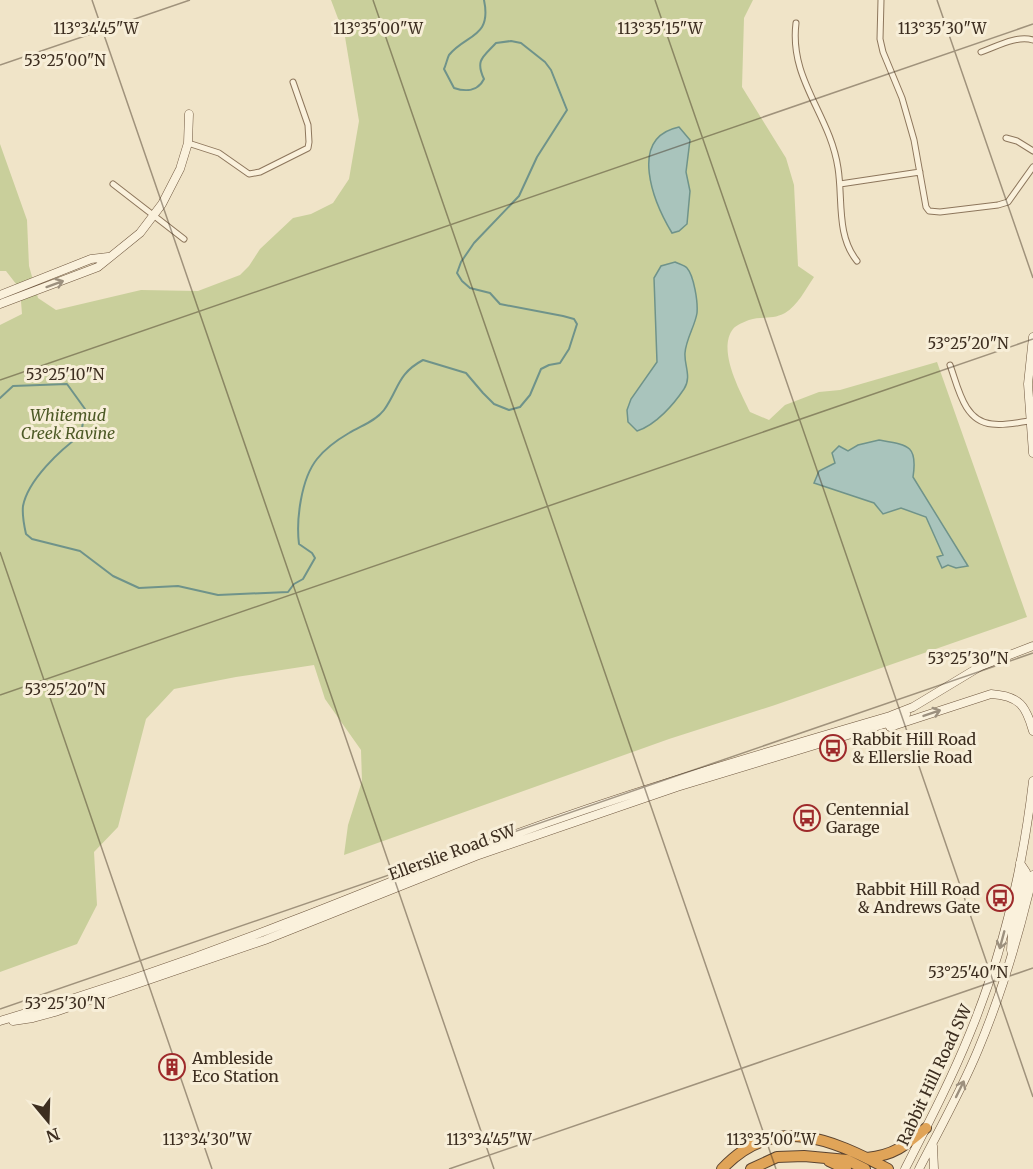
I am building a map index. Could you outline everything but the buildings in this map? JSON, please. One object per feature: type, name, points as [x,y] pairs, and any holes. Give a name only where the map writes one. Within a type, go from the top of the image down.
[{"type":"highway","points":[[866,1163],[905,1146],[926,1128]]},
{"type":"highway","points":[[722,1169],[754,1144],[766,1139],[792,1135],[820,1138],[866,1163]]},
{"type":"highway","points":[[751,1169],[777,1157],[804,1156],[847,1160],[888,1169]]},
{"type":"highway","points":[[823,1158],[846,1169]]},
{"type":"main road","points":[[0,304],[98,267],[135,238],[155,215],[174,183],[188,143],[189,114]]},
{"type":"main road","points":[[0,295],[91,260],[109,257]]},
{"type":"main road","points":[[1033,337],[1029,384],[1033,453]]},
{"type":"main road","name":"Ellerslie Road SW","points":[[0,1021],[46,1008],[235,942],[463,853],[737,760],[890,716],[913,707],[981,666],[1033,646]]},
{"type":"main road","points":[[836,739],[874,732],[991,694],[1016,700],[1027,713],[1033,731]]},
{"type":"main road","name":"Ellerslie Road SW","points":[[0,1021],[33,1018],[266,940],[476,856],[698,781],[894,720],[909,712],[913,707]]},
{"type":"main road","name":"Rabbit Hill Road SW","points":[[905,1169],[958,1061],[981,1003],[1004,932],[1020,863],[1033,781]]},
{"type":"main road","points":[[1012,958],[1011,938],[1026,872],[1020,863]]},
{"type":"main road","name":"Rabbit Hill Road SW","points":[[919,1169],[978,1051],[1012,958],[1033,875]]},
{"type":"main road","points":[[933,1142],[934,1169]]},
{"type":"street","points":[[881,0],[880,39],[909,121],[924,202],[929,211],[940,213],[1008,202],[1033,167]]},
{"type":"street","points":[[796,23],[794,42],[798,64],[808,92],[830,133],[837,161],[844,236],[848,249],[857,261]]},
{"type":"street","points":[[981,52],[1017,39],[1033,40]]},
{"type":"street","points":[[188,143],[219,153],[249,174],[260,172],[304,151],[309,142],[308,125],[293,82]]},
{"type":"street","points":[[1006,138],[1017,141],[1033,151]]},
{"type":"street","points":[[840,184],[920,172]]},
{"type":"street","points":[[113,184],[184,239]]},
{"type":"street","points":[[950,365],[961,396],[974,417],[980,422],[991,424],[1031,421]]},
{"type":"green space","name":"Whitemud Creek Ravine","points":[[331,0],[753,0],[744,18],[742,87],[786,158],[794,185],[798,266],[814,277],[790,310],[776,316],[749,320],[733,329],[729,338],[729,359],[741,393],[750,412],[769,420],[785,405],[819,392],[840,390],[937,362],[1027,617],[775,705],[669,739],[344,855],[348,825],[362,781],[361,750],[325,699],[314,665],[174,689],[146,719],[118,827],[94,852],[97,905],[77,944],[0,972],[0,325],[22,314],[20,289],[6,271],[0,271],[0,144],[27,220],[29,266],[38,298],[56,310],[141,290],[198,291],[240,275],[260,249],[293,218],[311,214],[333,203],[349,179],[359,121],[345,37]]},
{"type":"water","points":[[679,127],[690,140],[686,172],[690,191],[687,224],[679,231],[672,233],[653,189],[649,173],[649,157],[653,144],[663,133]]},
{"type":"water","points":[[675,262],[686,267],[689,272],[694,283],[697,302],[696,318],[685,353],[688,376],[680,395],[670,407],[651,424],[637,431],[628,422],[627,410],[631,399],[657,362],[654,278],[661,266]]},
{"type":"water","points":[[879,440],[909,448],[914,458],[913,477],[968,566],[956,568],[948,565],[942,568],[937,557],[943,555],[926,517],[901,508],[883,514],[874,503],[814,483],[819,471],[835,463],[832,453],[839,446],[848,451],[858,445]]},
{"type":"waterway","points":[[0,398],[13,386],[67,384],[85,409],[81,435],[46,466],[26,496],[23,506],[26,534],[32,539],[80,551],[113,576],[139,588],[178,586],[218,595],[288,592],[294,584],[303,579],[315,558],[299,544],[298,534],[303,488],[312,467],[320,455],[332,445],[381,414],[403,376],[414,365],[423,360],[466,373],[494,404],[509,410],[520,407],[530,395],[541,369],[560,363],[569,349],[577,324],[574,319],[563,316],[500,304],[490,293],[470,288],[457,273],[461,262],[474,243],[519,196],[537,157],[567,110],[551,70],[545,62],[521,43],[511,41],[496,43],[484,56],[480,63],[484,79],[478,86],[467,90],[454,88],[444,69],[449,55],[481,29],[484,22],[484,0]]},
{"type":"place","name":"Rabbit Hill Road & Ellerslie Road","points":[[833,748]]},
{"type":"place","name":"Centennial Garage","points":[[807,818]]},
{"type":"place","name":"Rabbit Hill Road & Andrews Gate","points":[[1000,898]]},
{"type":"place","name":"Ambleside Eco Station","points":[[172,1067]]}]
